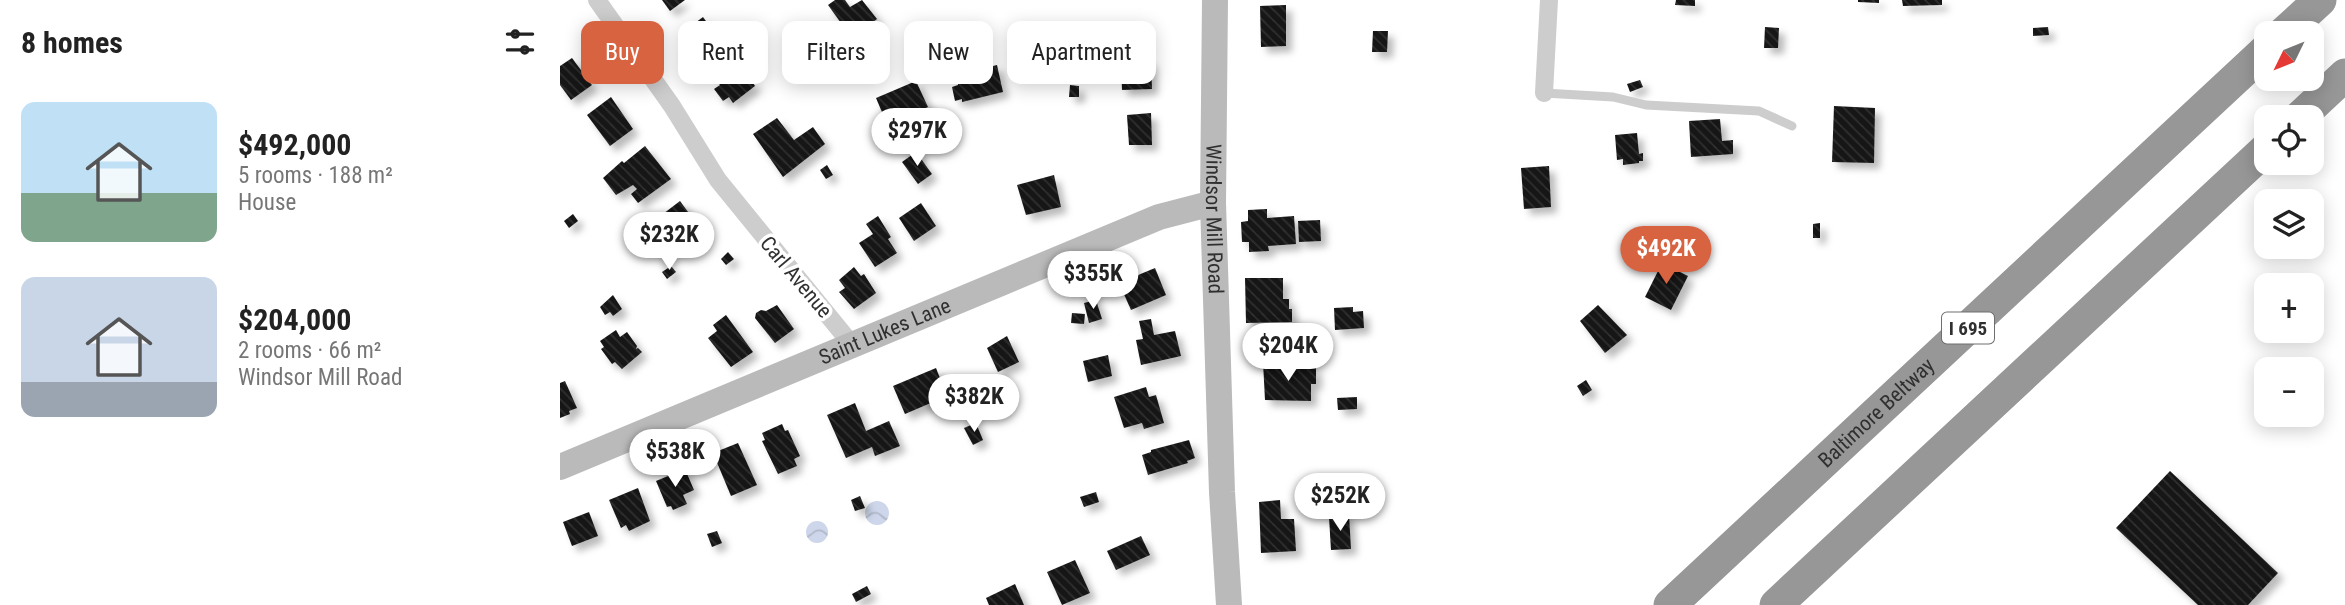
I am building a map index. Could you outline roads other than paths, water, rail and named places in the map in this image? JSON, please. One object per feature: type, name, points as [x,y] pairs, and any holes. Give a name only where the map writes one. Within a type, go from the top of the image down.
[{"type":"highway","points":[[2297,21],[2320,0]]},
{"type":"highway","name":"Baltimore Beltway","points":[[1670,605],[2254,61]]},
{"type":"highway","points":[[2313,105],[2345,75]]},
{"type":"highway","points":[[1776,605],[2254,160]]},
{"type":"street","name":"Carl Avenue","points":[[597,0],[672,106],[718,180],[852,346]]},
{"type":"street","name":"Windsor Mill Road","points":[[1215,0],[1213,203],[1222,492],[1229,605]]},
{"type":"street","points":[[1544,93],[1549,0]]},
{"type":"street","name":"Saint Lukes Lane","points":[[560,467],[1148,221],[1213,203]]},
{"type":"lane","points":[[1544,93],[1612,97],[1646,105],[1759,111],[1792,126]]},
{"type":"water","points":[[877,501],[886,504],[889,513],[886,522],[877,525],[868,522],[865,513],[868,504]]},
{"type":"water","points":[[817,521],[825,524],[828,532],[825,540],[817,543],[809,540],[806,532],[809,524]]}]
